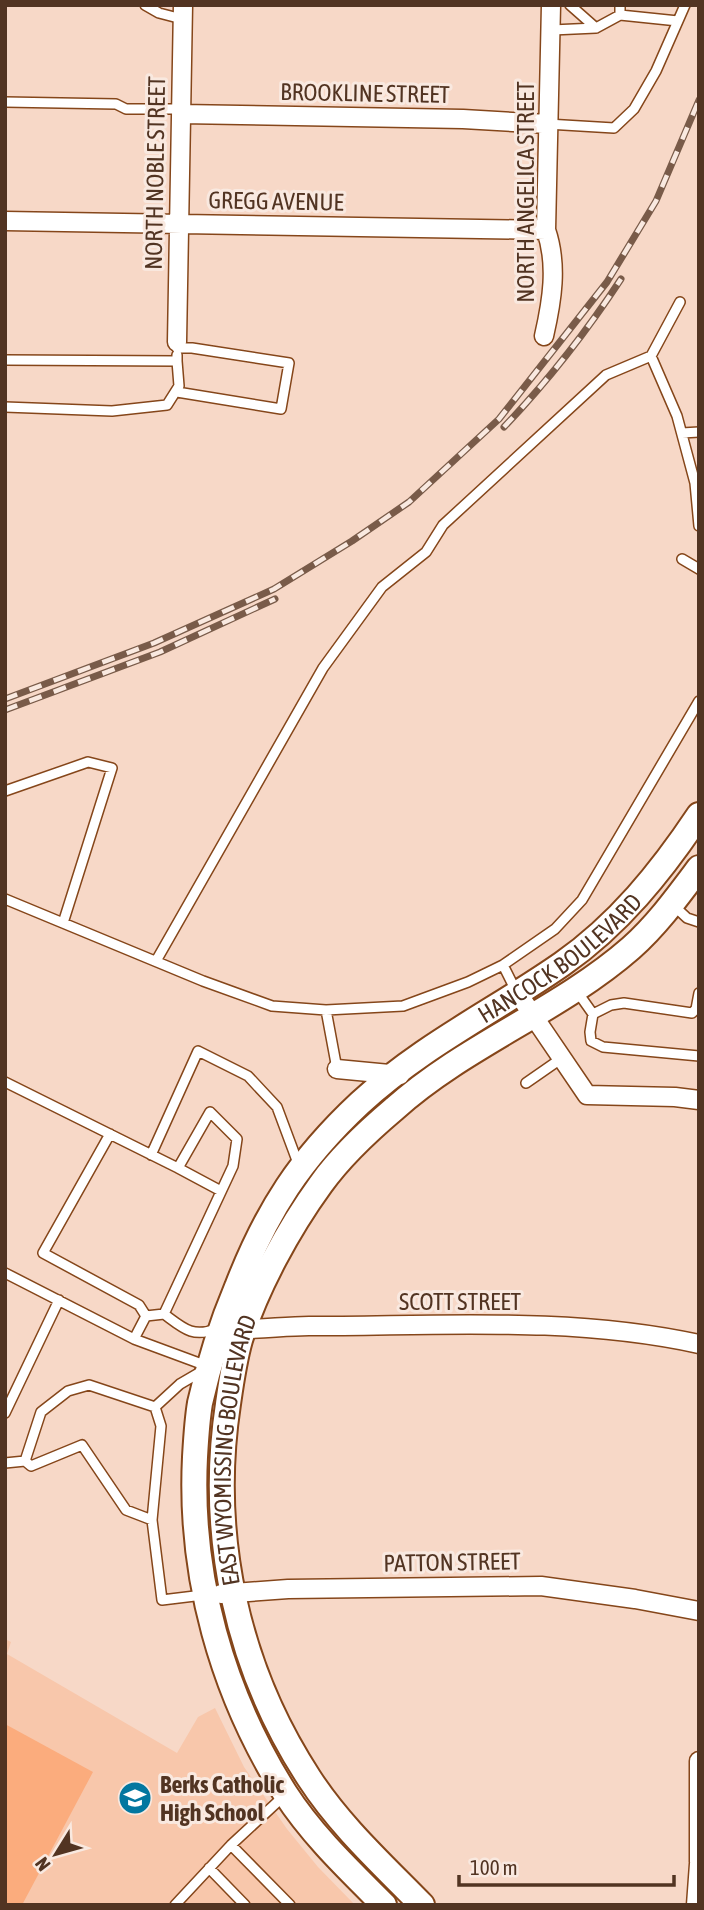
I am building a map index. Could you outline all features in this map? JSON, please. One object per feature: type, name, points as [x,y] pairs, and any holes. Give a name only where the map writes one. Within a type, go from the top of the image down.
[{"type":"street","name":"NORTH ANGELICA STREET","points":[[544,336],[552,302],[553,250],[546,230],[551,5]]},
{"type":"street","name":"NORTH NOBLE STREET","points":[[177,345],[182,12]]},
{"type":"street","name":"BROOKLINE STREET","points":[[181,111],[547,124]]},
{"type":"street","name":"GREGG AVENUE","points":[[5,221],[546,230]]},
{"type":"street","name":"HANCOCK BOULEVARD","points":[[393,1073],[442,1038],[563,964],[598,935],[649,884],[699,815]]},
{"type":"street","name":"HANCOCK BOULEVARD","points":[[426,1081],[575,989],[631,948],[657,922],[699,868]]},
{"type":"street","points":[[649,884],[671,904]]},
{"type":"street","points":[[517,992],[587,1095],[699,1100]]},
{"type":"street","points":[[337,1069],[393,1073],[426,1081]]},
{"type":"street","name":"EAST WYOMISSING BOULEVARD","points":[[384,1905],[331,1851],[286,1794],[253,1737],[217,1647],[205,1595],[194,1520],[194,1478],[200,1405],[221,1370],[257,1236],[300,1167],[331,1131],[393,1073]]},
{"type":"street","name":"EAST WYOMISSING BOULEVARD","points":[[232,1329],[322,1182],[348,1153],[426,1081]]},
{"type":"street","name":"SCOTT STREET","points":[[232,1329],[299,1326],[538,1325],[615,1331],[699,1344]]},
{"type":"street","name":"EAST WYOMISSING BOULEVARD","points":[[221,1370],[223,1523],[232,1593],[258,1681],[309,1778],[353,1833],[422,1905]]},
{"type":"street","name":"PATTON STREET","points":[[205,1595],[288,1589],[541,1586],[699,1611]]},
{"type":"street","points":[[696,1905],[699,1863],[699,1761]]},
{"type":"street","points":[[286,1794],[309,1778]]},
{"type":"lane","points":[[145,5],[159,13],[182,12]]},
{"type":"lane","points":[[570,5],[596,28]]},
{"type":"lane","points":[[547,124],[614,128],[634,109],[656,71],[685,5]]},
{"type":"lane","points":[[552,30],[596,28],[620,10],[678,21]]},
{"type":"lane","points":[[5,102],[116,104],[125,109],[181,111]]},
{"type":"lane","points":[[156,961],[323,668],[382,587],[426,552],[443,525],[606,375],[651,356],[680,302]]},
{"type":"lane","points":[[5,407],[112,411],[167,405],[177,392],[177,345],[289,363],[281,410],[177,392]]},
{"type":"lane","points":[[651,356],[682,433],[695,484],[699,526]]},
{"type":"lane","points":[[5,360],[177,360]]},
{"type":"lane","points":[[682,433],[699,432]]},
{"type":"lane","points":[[682,559],[699,569]]},
{"type":"lane","points":[[5,899],[203,981],[272,1006],[326,1010],[403,1006],[468,982],[503,965],[555,929],[582,900],[699,701]]},
{"type":"lane","points":[[5,790],[88,762],[112,768],[63,923]]},
{"type":"lane","points":[[671,904],[687,918],[699,922]]},
{"type":"lane","points":[[503,965],[517,992]]},
{"type":"lane","points":[[575,989],[593,1014],[590,1032],[592,1041],[603,1047],[699,1056]]},
{"type":"lane","points":[[593,1014],[611,1005],[624,1003],[692,1013],[696,1009],[699,993]]},
{"type":"lane","points":[[326,1010],[337,1069]]},
{"type":"lane","points":[[151,1155],[198,1051],[248,1076],[277,1107],[300,1167]]},
{"type":"lane","points":[[526,1083],[562,1058]]},
{"type":"lane","points":[[5,1082],[221,1191]]},
{"type":"lane","points":[[134,1339],[146,1316],[165,1310],[233,1166],[237,1139],[210,1112],[178,1168]]},
{"type":"lane","points":[[110,1134],[43,1253],[139,1305],[146,1316]]},
{"type":"lane","points":[[5,1273],[134,1339],[221,1370]]},
{"type":"lane","points":[[5,1413],[59,1300]]},
{"type":"lane","points":[[165,1310],[189,1331],[203,1334],[232,1329]]},
{"type":"lane","points":[[155,1407],[180,1384],[221,1370]]},
{"type":"lane","points":[[24,1461],[41,1412],[68,1391],[89,1385],[155,1407]]},
{"type":"lane","points":[[155,1407],[162,1426],[152,1520],[162,1600],[205,1595]]},
{"type":"lane","points":[[5,1463],[24,1461],[31,1466],[82,1446],[126,1510],[152,1520]]},
{"type":"lane","points":[[175,1905],[231,1845],[286,1794]]},
{"type":"lane","points":[[231,1845],[290,1905]]},
{"type":"lane","points":[[209,1868],[245,1905]]},
{"type":"shaded area","name":"Berks Catholic High School","points":[[5,1639],[11,1642],[7,1654],[177,1753],[198,1717],[215,1708],[244,1767],[287,1829],[318,1867],[355,1905],[5,1905]]},
{"type":"shaded area","points":[[5,1724],[93,1772],[22,1905],[5,1905]]},
{"type":"railway","points":[[5,699],[154,643],[274,589],[409,502],[499,419],[607,282],[656,201],[699,100]]},
{"type":"railway","points":[[504,427],[566,356],[621,279]]},
{"type":"railway","points":[[5,710],[160,652],[275,599]]},
{"type":"place","name":"Berks Catholic High School","points":[[135,1798]]}]
